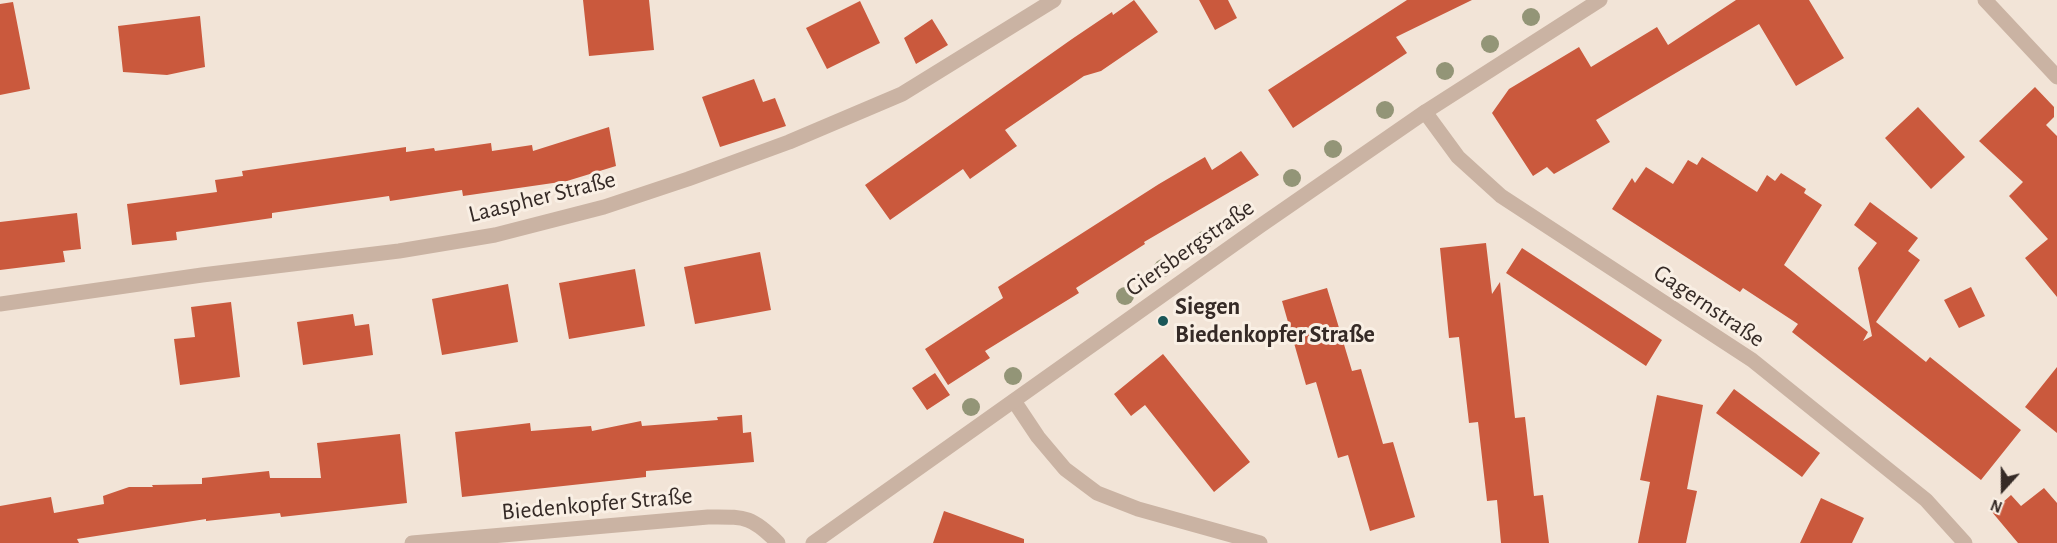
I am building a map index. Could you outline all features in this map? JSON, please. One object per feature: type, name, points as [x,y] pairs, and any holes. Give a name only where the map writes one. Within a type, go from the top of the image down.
[{"type":"street","name":"Laaspher Straße","points":[[0,304],[202,275],[399,251],[495,235],[604,207],[789,142],[902,94],[1054,0]]},
{"type":"street","name":"Giersbergstraße","points":[[813,543],[1269,219],[1425,112],[1600,0]]},
{"type":"street","points":[[1985,0],[2057,77]]},
{"type":"street","name":"Gagernstraße","points":[[1425,112],[1458,157],[1501,196],[1752,360],[1926,500],[1965,543]]},
{"type":"street","points":[[1014,401],[1038,437],[1065,469],[1097,493],[1138,509],[1260,543]]},
{"type":"street","name":"Biedenkopfer Straße","points":[[412,543],[708,517],[745,517],[763,528],[778,543]]},
{"type":"building","points":[[583,0],[649,0],[654,50],[589,56]]},
{"type":"building","points":[[1134,0],[1158,32],[1101,71],[1084,76],[1005,130],[1017,146],[970,179],[963,169],[890,220],[865,185],[1072,39]]},
{"type":"building","points":[[1199,0],[1228,0],[1237,18],[1215,30]]},
{"type":"building","points":[[1407,0],[1472,0],[1396,37],[1407,53],[1293,128],[1268,90]]},
{"type":"building","points":[[1736,0],[1809,0],[1844,58],[1796,86],[1759,24],[1596,120],[1610,142],[1554,174],[1547,167],[1533,176],[1492,113],[1509,89],[1579,47],[1591,67],[1657,27],[1668,45]]},
{"type":"building","points":[[860,1],[880,43],[827,69],[806,28]]},
{"type":"building","points":[[13,2],[30,89],[0,95],[0,4]]},
{"type":"building","points":[[200,16],[205,67],[167,75],[123,72],[118,26]]},
{"type":"building","points":[[932,19],[948,45],[916,64],[904,38]]},
{"type":"building","points":[[754,79],[763,102],[775,98],[786,126],[720,147],[702,97]]},
{"type":"building","points":[[2035,87],[2054,107],[2054,117],[2046,125],[2057,136],[2057,297],[2025,258],[2048,239],[2009,196],[2023,182],[1979,141]]},
{"type":"building","points":[[1918,107],[1965,157],[1931,189],[1885,138]]},
{"type":"building","points":[[609,127],[616,166],[567,181],[463,196],[462,190],[390,201],[389,196],[272,213],[272,218],[176,232],[177,240],[132,245],[127,204],[217,192],[215,180],[243,176],[242,171],[406,147],[406,152],[434,148],[435,151],[491,143],[492,151],[532,145],[533,151]]},
{"type":"building","points":[[1241,151],[1259,175],[1144,242],[1145,244],[1076,288],[1079,293],[985,351],[990,358],[948,385],[925,349],[1003,298],[998,287],[1205,157],[1212,170]]},
{"type":"building","points":[[1702,157],[1757,192],[1767,175],[1775,181],[1781,173],[1806,189],[1804,193],[1822,205],[1784,265],[1868,332],[1863,341],[1872,336],[1858,268],[1877,243],[1854,225],[1870,202],[1918,238],[1908,251],[1920,260],[1876,322],[1926,362],[1930,357],[2021,430],[1981,480],[1792,332],[1798,324],[1743,288],[1740,292],[1612,209],[1632,178],[1635,183],[1646,167],[1673,184],[1688,160],[1697,165]]},
{"type":"building","points":[[77,213],[81,249],[63,251],[65,262],[0,270],[0,222]]},
{"type":"building","points":[[1486,243],[1492,294],[1500,282],[1515,418],[1525,417],[1534,496],[1543,495],[1549,543],[1501,543],[1497,500],[1487,501],[1478,422],[1469,423],[1459,337],[1449,338],[1440,248]]},
{"type":"building","points":[[1522,248],[1662,340],[1646,366],[1506,273]]},
{"type":"building","points":[[760,252],[771,310],[695,324],[684,267]]},
{"type":"building","points":[[635,269],[645,326],[569,339],[559,283]]},
{"type":"building","points":[[508,284],[518,342],[442,355],[432,299]]},
{"type":"building","points":[[1971,287],[1985,316],[1959,328],[1944,300]]},
{"type":"building","points":[[1327,288],[1352,371],[1361,369],[1383,444],[1393,442],[1415,517],[1370,531],[1348,455],[1338,458],[1316,382],[1306,385],[1282,301]]},
{"type":"building","points":[[231,302],[240,377],[180,385],[174,339],[195,337],[191,307]]},
{"type":"building","points":[[353,314],[355,326],[369,324],[373,355],[303,365],[297,322]]},
{"type":"building","points":[[1163,354],[1250,462],[1214,492],[1145,405],[1131,416],[1114,394]]},
{"type":"building","points":[[2057,367],[2057,433],[2025,407]]},
{"type":"building","points":[[935,373],[950,395],[927,410],[912,388]]},
{"type":"building","points":[[1734,389],[1820,453],[1802,477],[1716,413]]},
{"type":"building","points":[[1657,395],[1703,405],[1687,489],[1697,491],[1686,543],[1638,543],[1650,482],[1640,480]]},
{"type":"building","points":[[742,415],[743,433],[751,432],[754,462],[646,471],[646,477],[462,497],[455,432],[530,423],[531,431],[591,426],[592,431],[641,421],[642,426],[718,420],[717,417]]},
{"type":"building","points":[[400,434],[407,503],[281,517],[280,513],[206,521],[206,519],[77,539],[79,543],[0,543],[0,506],[51,497],[54,513],[104,504],[103,496],[129,487],[202,484],[202,478],[269,471],[270,478],[321,478],[317,443]]},
{"type":"building","points":[[2044,488],[2057,503],[2057,543],[2018,543],[1992,512],[2011,495],[2021,506]]},
{"type":"building","points":[[1821,498],[1864,518],[1852,543],[1800,543]]},
{"type":"building","points":[[944,511],[1024,539],[1024,543],[933,543]]},
{"type":"place","name":"Siegen Biedenkopfer Straße","points":[[1163,321]]}]
